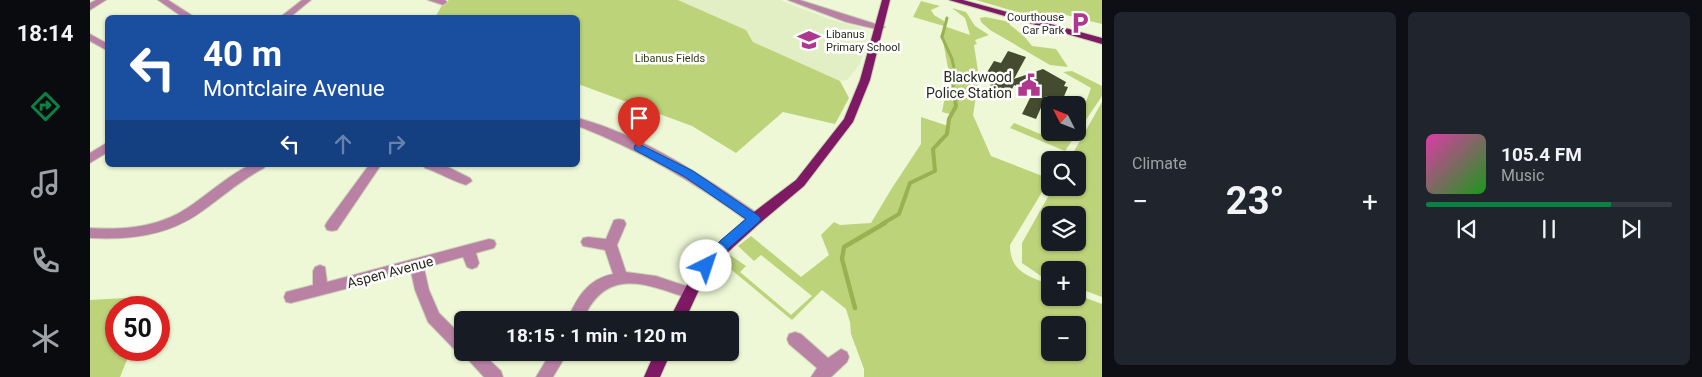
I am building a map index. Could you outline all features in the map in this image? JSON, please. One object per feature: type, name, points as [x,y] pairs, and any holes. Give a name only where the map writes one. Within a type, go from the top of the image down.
[{"type":"main road","points":[[681,311],[699,275],[712,258],[755,219],[800,183],[837,137],[858,98],[880,27],[886,0]]},
{"type":"main road","points":[[954,0],[1102,41]]},
{"type":"main road","points":[[652,377],[659,361]]},
{"type":"street","points":[[90,7],[102,0]]},
{"type":"street","points":[[162,0],[186,15]]},
{"type":"street","points":[[288,15],[307,0]]},
{"type":"street","points":[[432,0],[443,2]]},
{"type":"street","points":[[792,0],[849,20],[880,27]]},
{"type":"street","points":[[90,37],[105,46]]},
{"type":"street","points":[[580,123],[656,156],[719,193],[755,219]]},
{"type":"street","points":[[90,159],[105,148]]},
{"type":"street","points":[[90,233],[115,235],[154,230],[176,221],[196,209],[234,178],[256,167]]},
{"type":"street","points":[[332,226],[374,167]]},
{"type":"street","points":[[436,167],[446,170],[466,181]]},
{"type":"street","points":[[619,224],[610,244],[621,277]]},
{"type":"street","points":[[588,242],[610,244]]},
{"type":"street","name":"Aspen Avenue","points":[[291,298],[416,265],[470,257],[489,244]]},
{"type":"street","points":[[416,265],[422,290],[433,317],[454,338]]},
{"type":"street","points":[[320,271],[320,290]]},
{"type":"street","points":[[578,311],[585,297],[605,283],[621,277],[636,276],[650,279],[690,293]]},
{"type":"street","points":[[795,339],[824,373],[841,357]]},
{"type":"street","points":[[478,361],[495,377]]},
{"type":"street","points":[[544,377],[554,361]]},
{"type":"shaded area","name":"Libanus Primary School","points":[[678,0],[780,0],[829,19],[861,28],[867,31],[868,36],[860,64],[847,80],[840,81],[753,42],[746,30]]},
{"type":"green space","name":"Libanus Fields","points":[[449,0],[678,0],[746,30],[753,42],[840,81],[849,98],[835,124],[783,112],[736,153],[692,126],[580,85],[580,15],[437,15],[442,5]]},
{"type":"green space","points":[[976,0],[1102,0],[1102,24],[1058,13],[1058,18],[1052,22]]},
{"type":"green space","points":[[921,1],[940,6],[931,10],[934,15],[944,21],[944,26],[913,17]]},
{"type":"green space","points":[[952,8],[966,12],[975,26],[989,35],[975,40],[977,44],[974,45],[979,78],[973,115],[991,156],[1041,175],[1041,194],[1010,245],[1013,261],[1022,272],[1041,282],[1041,306],[1086,306],[1086,298],[1102,304],[1102,377],[864,377],[864,369],[851,334],[846,309],[822,290],[792,320],[722,262],[730,255],[746,266],[740,272],[791,315],[812,296],[761,255],[754,261],[738,246],[751,236],[801,277],[829,255],[821,235],[834,222],[840,225],[871,223],[921,144],[921,117],[948,126],[950,114],[942,112],[945,97],[954,100],[943,41],[940,37],[944,26],[970,35],[965,18]]},
{"type":"green space","points":[[985,17],[1010,22],[1010,25],[1024,36],[1032,46],[1056,49],[1068,67],[1050,65],[990,30],[981,22],[980,18]]},
{"type":"green space","points":[[1072,71],[1102,86],[1102,96],[1086,120],[1086,102],[1091,88],[1063,72]]},
{"type":"green space","points":[[1102,102],[1102,297],[1086,291],[1086,261],[1041,261],[1041,276],[1022,263],[1022,243],[1041,209],[1041,251],[1086,251],[1086,206],[1043,206],[1048,196],[1086,196],[1086,151],[1074,151],[1080,141],[1086,141],[1086,130]]},
{"type":"green space","points":[[1014,123],[1041,135],[1041,141],[1010,128]]},
{"type":"green space","points":[[1041,141],[1072,141],[1065,151]]},
{"type":"green space","points":[[105,299],[105,361],[127,361],[120,377],[90,377],[90,300]]},
{"type":"building","name":"Blackwood Police Station","points":[[1008,51],[1026,57],[1014,79],[1043,69],[1066,82],[1064,86],[1068,87],[1064,96],[1041,96],[1041,108],[1036,119],[1022,114],[1033,92],[1014,85],[1008,97],[988,89],[995,77],[986,74],[994,61],[1001,63]]},
{"type":"waterway","points":[[947,18],[942,37],[952,59],[956,77],[953,87],[955,100]]},
{"type":"waterway","points":[[882,224],[899,214],[910,183],[935,171],[933,149],[947,134],[949,119],[956,106],[955,99]]},
{"type":"waterway","points":[[855,308],[842,259],[844,247],[885,223]]},
{"type":"place","name":"Courthouse Car Park","points":[[1080,23]]},
{"type":"place","name":"Libanus Primary School","points":[[809,40]]},
{"type":"place","name":"Blackwood Police Station","points":[[1029,85]]},
{"type":"route","points":[[639,148],[689,174],[755,219],[726,244],[706,266]]}]
